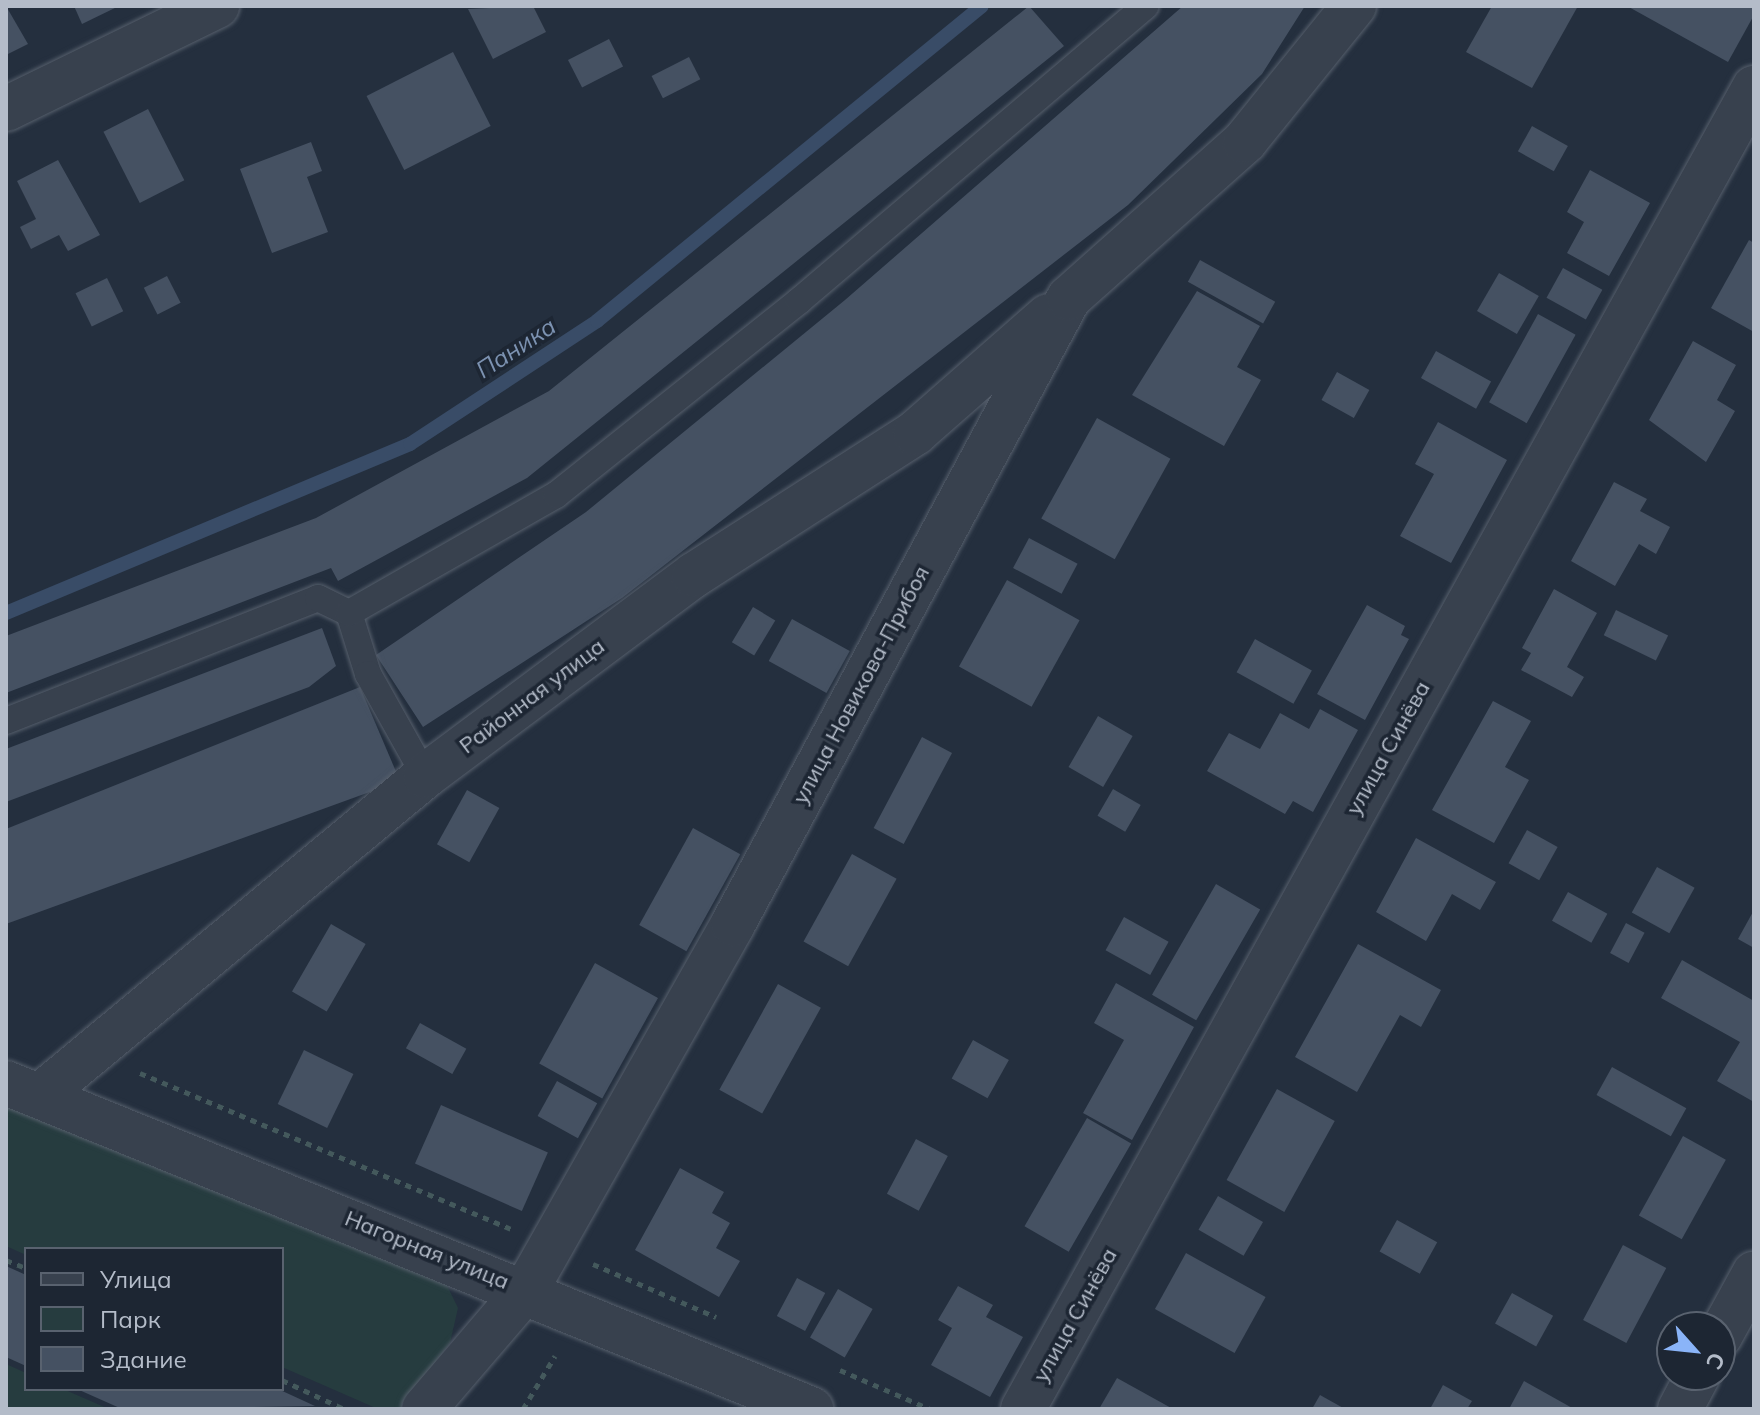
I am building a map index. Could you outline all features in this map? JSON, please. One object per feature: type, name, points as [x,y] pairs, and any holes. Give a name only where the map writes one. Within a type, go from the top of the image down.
[{"type":"street","points":[[6,109],[217,6]]},
{"type":"street","name":"улица Новикова-Прибоя","points":[[424,1409],[526,1290],[741,910],[1069,298],[1245,141],[1354,6]]},
{"type":"street","name":"улица Синёва","points":[[1023,1409],[1754,88]]},
{"type":"street","name":"Районная улица","points":[[24,1089],[425,776],[694,575],[915,433],[1069,298]]},
{"type":"street","name":"Нагорная улица","points":[[24,1089],[526,1290],[811,1409]]},
{"type":"street","points":[[1734,1311],[1754,1274]]},
{"type":"street","points":[[1680,1409],[1690,1391]]},
{"type":"lane","points":[[349,613],[556,495],[799,301],[1146,6]]},
{"type":"lane","points":[[6,721],[318,598],[349,613],[368,674],[425,776]]},
{"type":"path","points":[[284,1381],[344,1409]]},
{"type":"green space","points":[[6,1101],[442,1275],[458,1308],[450,1343],[400,1409],[378,1409],[284,1368],[284,1247],[24,1247],[24,1254],[6,1246]]},
{"type":"green space","points":[[6,1364],[24,1372],[24,1391],[68,1391],[109,1409],[6,1409]]},
{"type":"building","points":[[6,6],[28,44],[6,55]]},
{"type":"building","points":[[74,6],[119,6],[82,24]]},
{"type":"building","points":[[533,6],[546,32],[493,59],[468,9]]},
{"type":"building","points":[[1029,6],[1064,46],[527,478],[338,581],[331,568],[6,693],[6,636],[316,518],[549,391]]},
{"type":"building","points":[[1183,6],[1305,6],[1262,74],[1128,205],[622,598],[423,727],[376,655],[586,512],[845,300]]},
{"type":"building","points":[[1492,6],[1578,6],[1532,88],[1466,52]]},
{"type":"building","points":[[1627,6],[1754,6],[1754,15],[1728,62]]},
{"type":"building","points":[[609,39],[623,67],[582,88],[568,60]]},
{"type":"building","points":[[453,52],[491,126],[404,170],[367,96]]},
{"type":"building","points":[[689,57],[700,79],[663,98],[652,76]]},
{"type":"building","points":[[148,109],[184,180],[140,203],[103,132]]},
{"type":"building","points":[[1532,126],[1568,146],[1554,171],[1518,151]]},
{"type":"building","points":[[311,142],[322,171],[307,177],[328,232],[272,253],[240,169]]},
{"type":"building","points":[[58,160],[100,235],[68,251],[59,235],[31,249],[20,227],[36,219],[17,181]]},
{"type":"building","points":[[1590,170],[1650,203],[1609,276],[1567,253],[1584,222],[1567,212]]},
{"type":"building","points":[[1749,240],[1754,243],[1754,332],[1711,308]]},
{"type":"building","points":[[1200,260],[1275,302],[1263,324],[1188,282]]},
{"type":"building","points":[[1563,268],[1602,290],[1586,320],[1547,298]]},
{"type":"building","points":[[1499,273],[1539,296],[1517,334],[1477,311]]},
{"type":"building","points":[[167,276],[181,303],[157,315],[144,288]]},
{"type":"building","points":[[107,278],[123,311],[92,327],[76,293]]},
{"type":"building","points":[[1197,291],[1260,326],[1237,367],[1261,380],[1224,446],[1132,395]]},
{"type":"building","points":[[1538,314],[1576,335],[1527,423],[1489,402]]},
{"type":"building","points":[[1693,341],[1736,365],[1717,400],[1735,411],[1706,462],[1649,420]]},
{"type":"building","points":[[1436,351],[1491,382],[1476,409],[1421,378]]},
{"type":"building","points":[[1337,372],[1369,390],[1354,418],[1321,400]]},
{"type":"building","points":[[1097,418],[1170,459],[1115,559],[1041,519]]},
{"type":"building","points":[[1438,422],[1507,460],[1451,563],[1400,536],[1434,474],[1415,464]]},
{"type":"building","points":[[1614,482],[1647,499],[1640,511],[1670,527],[1656,554],[1639,544],[1615,586],[1571,561]]},
{"type":"building","points":[[1029,538],[1078,564],[1062,594],[1013,568]]},
{"type":"building","points":[[1007,580],[1080,620],[1032,707],[959,667]]},
{"type":"building","points":[[1554,589],[1597,613],[1567,667],[1584,677],[1572,697],[1521,670],[1531,653],[1522,648]]},
{"type":"building","points":[[1367,605],[1405,626],[1401,635],[1409,639],[1365,720],[1317,694]]},
{"type":"building","points":[[753,607],[775,620],[754,656],[732,642]]},
{"type":"building","points":[[1616,610],[1668,635],[1656,661],[1604,635]]},
{"type":"building","points":[[792,619],[850,651],[826,693],[769,661]]},
{"type":"building","points":[[322,628],[336,666],[309,687],[6,802],[6,749]]},
{"type":"building","points":[[1255,639],[1312,671],[1293,704],[1237,672]]},
{"type":"building","points":[[360,687],[400,781],[6,924],[6,829]]},
{"type":"building","points":[[1493,701],[1531,721],[1505,767],[1529,780],[1494,843],[1432,810]]},
{"type":"building","points":[[1320,709],[1358,730],[1313,812],[1293,801],[1285,814],[1207,771],[1229,733],[1260,749],[1280,713],[1309,729]]},
{"type":"building","points":[[1098,716],[1133,736],[1103,787],[1068,767]]},
{"type":"building","points":[[922,737],[952,753],[904,844],[874,828]]},
{"type":"building","points":[[1113,789],[1141,805],[1125,832],[1098,816]]},
{"type":"building","points":[[467,790],[499,808],[469,862],[437,844]]},
{"type":"building","points":[[693,828],[740,854],[686,951],[639,925]]},
{"type":"building","points":[[1527,830],[1558,847],[1539,880],[1509,863]]},
{"type":"building","points":[[1416,838],[1496,882],[1480,910],[1452,894],[1426,941],[1376,912]]},
{"type":"building","points":[[852,854],[897,879],[848,966],[804,941]]},
{"type":"building","points":[[1657,867],[1695,888],[1669,933],[1632,912]]},
{"type":"building","points":[[1216,884],[1260,910],[1196,1020],[1152,995]]},
{"type":"building","points":[[1568,892],[1607,914],[1591,943],[1552,921]]},
{"type":"building","points":[[1754,910],[1754,948],[1738,939]]},
{"type":"building","points":[[1124,917],[1169,942],[1150,975],[1106,950]]},
{"type":"building","points":[[1626,923],[1645,933],[1629,963],[1610,953]]},
{"type":"building","points":[[331,924],[366,944],[327,1012],[292,992]]},
{"type":"building","points":[[1358,944],[1441,990],[1421,1027],[1400,1015],[1357,1092],[1295,1057]]},
{"type":"building","points":[[1682,960],[1754,1001],[1754,1102],[1717,1081],[1740,1042],[1661,998]]},
{"type":"building","points":[[595,963],[658,998],[602,1098],[539,1064]]},
{"type":"building","points":[[1116,983],[1194,1027],[1132,1140],[1083,1113],[1124,1040],[1094,1023]]},
{"type":"building","points":[[778,984],[821,1008],[762,1114],[719,1090]]},
{"type":"building","points":[[420,1023],[466,1049],[452,1074],[406,1048]]},
{"type":"building","points":[[973,1040],[1009,1060],[988,1098],[952,1078]]},
{"type":"building","points":[[304,1050],[353,1074],[327,1128],[278,1104]]},
{"type":"building","points":[[1612,1067],[1686,1108],[1671,1136],[1596,1095]]},
{"type":"building","points":[[557,1081],[597,1103],[578,1138],[538,1116]]},
{"type":"building","points":[[1277,1089],[1335,1121],[1284,1212],[1227,1180]]},
{"type":"building","points":[[441,1105],[548,1153],[522,1211],[415,1163]]},
{"type":"building","points":[[1087,1118],[1131,1144],[1069,1252],[1024,1226]]},
{"type":"building","points":[[1683,1136],[1726,1160],[1682,1239],[1639,1216]]},
{"type":"building","points":[[916,1139],[948,1156],[919,1211],[887,1194]]},
{"type":"building","points":[[680,1168],[724,1192],[712,1213],[730,1223],[716,1248],[740,1261],[719,1297],[635,1250]]},
{"type":"building","points":[[1218,1196],[1263,1222],[1244,1256],[1198,1230]]},
{"type":"building","points":[[1397,1220],[1437,1242],[1420,1274],[1380,1251]]},
{"type":"building","points":[[1623,1245],[1666,1268],[1626,1343],[1583,1320]]},
{"type":"building","points":[[1186,1253],[1266,1297],[1235,1353],[1155,1309]]},
{"type":"building","points":[[6,1266],[24,1274],[24,1365],[6,1357]]},
{"type":"building","points":[[797,1278],[825,1293],[805,1331],[777,1316]]},
{"type":"building","points":[[958,1286],[993,1305],[986,1317],[1023,1337],[990,1397],[931,1365],[952,1328],[938,1320]]},
{"type":"building","points":[[838,1289],[873,1309],[845,1357],[810,1337]]},
{"type":"building","points":[[1512,1293],[1553,1316],[1536,1346],[1495,1324]]},
{"type":"building","points":[[1117,1378],[1173,1409],[1099,1409]]},
{"type":"building","points":[[1524,1381],[1574,1409],[1509,1409]]},
{"type":"building","points":[[1443,1385],[1472,1401],[1467,1409],[1430,1409]]},
{"type":"building","points":[[82,1391],[282,1391],[315,1406],[122,1409]]},
{"type":"building","points":[[1320,1395],[1345,1409],[1312,1409]]},
{"type":"waterway","name":"Паника","points":[[6,613],[410,444],[597,321],[982,6]]}]
